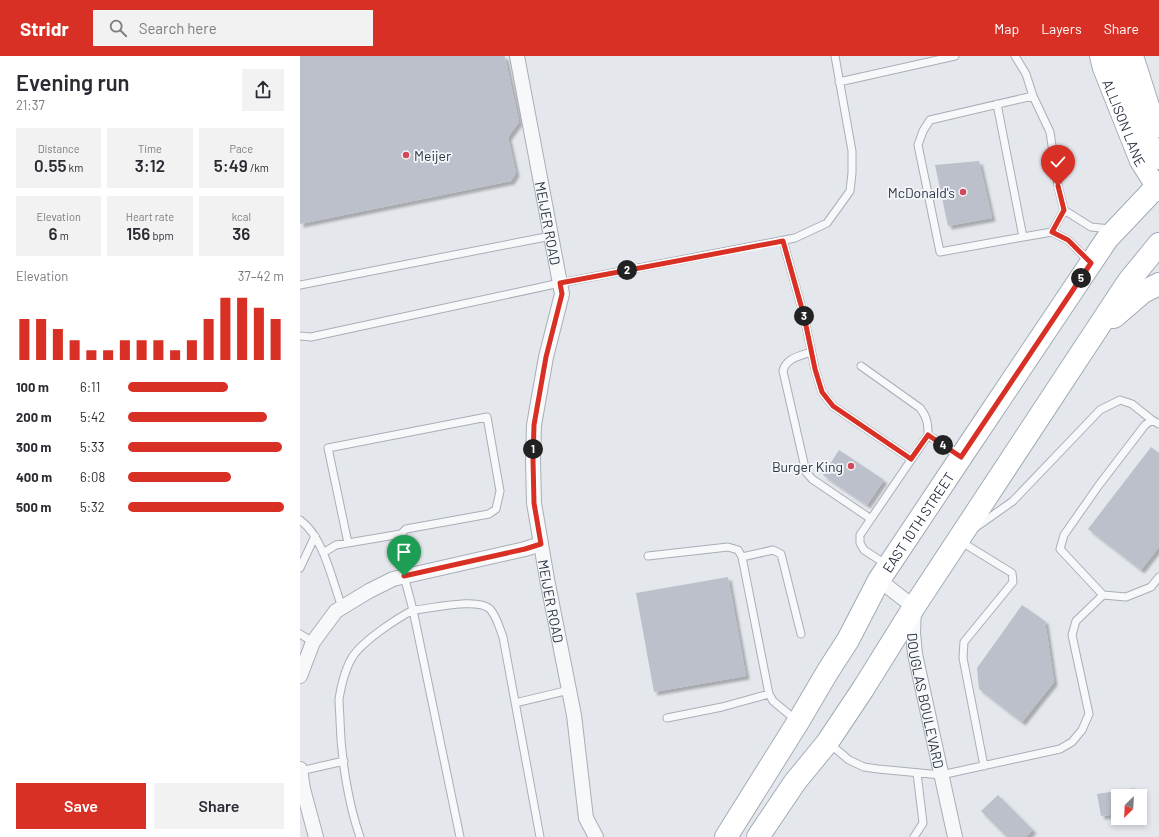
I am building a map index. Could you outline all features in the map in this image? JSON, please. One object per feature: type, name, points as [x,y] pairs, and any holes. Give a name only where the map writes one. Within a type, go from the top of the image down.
[{"type":"main road","name":"ALLISON LANE","points":[[1100,56],[1103,68],[1140,160],[1158,187]]},
{"type":"main road","points":[[1118,56],[1135,110],[1150,146],[1159,159]]},
{"type":"main road","name":"ALLISON LANE","points":[[1133,56],[1150,109],[1159,127]]},
{"type":"main road","name":"EAST 10TH STREET","points":[[726,837],[798,722],[828,670],[848,640],[884,573],[961,457],[1107,239],[1158,187]]},
{"type":"main road","points":[[758,837],[795,782],[827,743],[863,689],[914,607],[1128,282],[1159,244]]},
{"type":"main road","points":[[1093,335],[1143,292],[1159,284]]},
{"type":"street","name":"MEIJER ROAD","points":[[517,56],[562,294],[546,357],[534,425],[534,503],[574,715],[586,818],[596,837]]},
{"type":"street","points":[[301,673],[313,642],[336,611],[369,590],[393,579],[541,544]]},
{"type":"street","points":[[884,573],[914,607]]},
{"type":"street","name":"DOUGLAS BOULEVARD","points":[[914,607],[913,633],[916,654],[955,837]]},
{"type":"street","points":[[300,770],[303,789],[316,837]]},
{"type":"lane","points":[[300,336],[311,337],[560,283],[783,241],[795,238],[827,223],[850,191],[852,173],[852,151],[834,56]]},
{"type":"lane","points":[[839,82],[956,56]]},
{"type":"lane","points":[[1015,56],[1026,74],[1033,96],[1050,132],[1058,186],[1064,210],[1052,232]]},
{"type":"lane","points":[[1033,96],[930,120],[923,131],[918,146],[940,252],[1052,232],[1068,240],[1091,263]]},
{"type":"lane","points":[[997,104],[1023,237]]},
{"type":"lane","points":[[1064,210],[1091,227],[1116,230]]},
{"type":"lane","points":[[300,285],[551,236]]},
{"type":"lane","points":[[783,241],[804,316],[811,352],[822,392],[833,406],[911,459]]},
{"type":"lane","points":[[811,352],[789,360],[784,365],[783,371],[806,472],[812,479],[871,519]]},
{"type":"lane","points":[[861,366],[920,408],[926,415],[927,419],[928,435],[860,535],[860,544],[884,573]]},
{"type":"lane","points":[[984,766],[963,658],[964,642],[1013,582],[1012,572],[958,540],[1014,500],[1100,410],[1120,400],[1132,404],[1159,424]]},
{"type":"lane","points":[[323,553],[336,545],[348,543],[401,534],[406,529],[489,514],[496,509],[500,490],[487,417],[328,448],[348,543]]},
{"type":"lane","points":[[1152,420],[1145,425],[1099,485],[1064,535],[1060,549],[1103,595],[1126,597],[1151,587],[1159,577]]},
{"type":"lane","points":[[928,435],[961,457]]},
{"type":"lane","points":[[300,520],[315,536],[323,553],[342,608]]},
{"type":"lane","points":[[401,534],[406,576],[460,837]]},
{"type":"lane","points":[[300,568],[315,536]]},
{"type":"lane","points":[[648,556],[728,547],[738,550],[742,556],[769,694],[773,701],[798,722]]},
{"type":"lane","points":[[742,556],[773,550],[781,554],[801,634]]},
{"type":"lane","points":[[827,743],[849,760],[864,767],[942,775],[1060,749],[1072,742],[1082,730],[1089,714],[1072,635],[1076,621],[1103,595]]},
{"type":"lane","points":[[360,837],[356,824],[344,761],[341,741],[339,700],[344,677],[353,656],[388,625],[399,617],[413,610],[429,609],[456,604],[480,604],[489,608],[497,619],[503,637],[540,837]]},
{"type":"lane","points":[[300,634],[313,642]]},
{"type":"lane","points":[[515,703],[569,690]]},
{"type":"lane","points":[[667,718],[722,707],[769,694]]},
{"type":"lane","points":[[300,770],[344,761]]},
{"type":"lane","points":[[914,837],[923,823],[917,773]]},
{"type":"building","name":"Meijer","points":[[300,56],[504,56],[519,122],[508,137],[516,173],[511,181],[300,224]]},
{"type":"building","name":"McDonald's","points":[[979,161],[992,218],[948,226],[935,165]]},
{"type":"building","points":[[1151,447],[1159,453],[1159,547],[1141,570],[1088,529]]},
{"type":"building","points":[[839,450],[884,480],[867,505],[823,475]]},
{"type":"building","points":[[728,577],[746,676],[654,692],[636,593]]},
{"type":"building","points":[[1022,605],[1045,621],[1054,682],[1022,722],[979,689],[977,668]]},
{"type":"building","points":[[1111,792],[1111,815],[1101,816],[1097,794]]},
{"type":"building","points":[[998,795],[1033,830],[1026,837],[1007,837],[981,811]]},
{"type":"place","name":"Meijer","points":[[406,155]]},
{"type":"place","name":"McDonald's","points":[[963,192]]},
{"type":"place","name":"Burger King","points":[[851,466]]},
{"type":"route","points":[[404,576],[525,549],[541,544],[534,503],[534,425],[546,357],[562,294],[560,283],[783,241],[804,316],[815,369],[822,392],[833,406],[911,459],[928,435],[961,457],[1091,263],[1068,240],[1052,232],[1064,210],[1058,186]]}]
